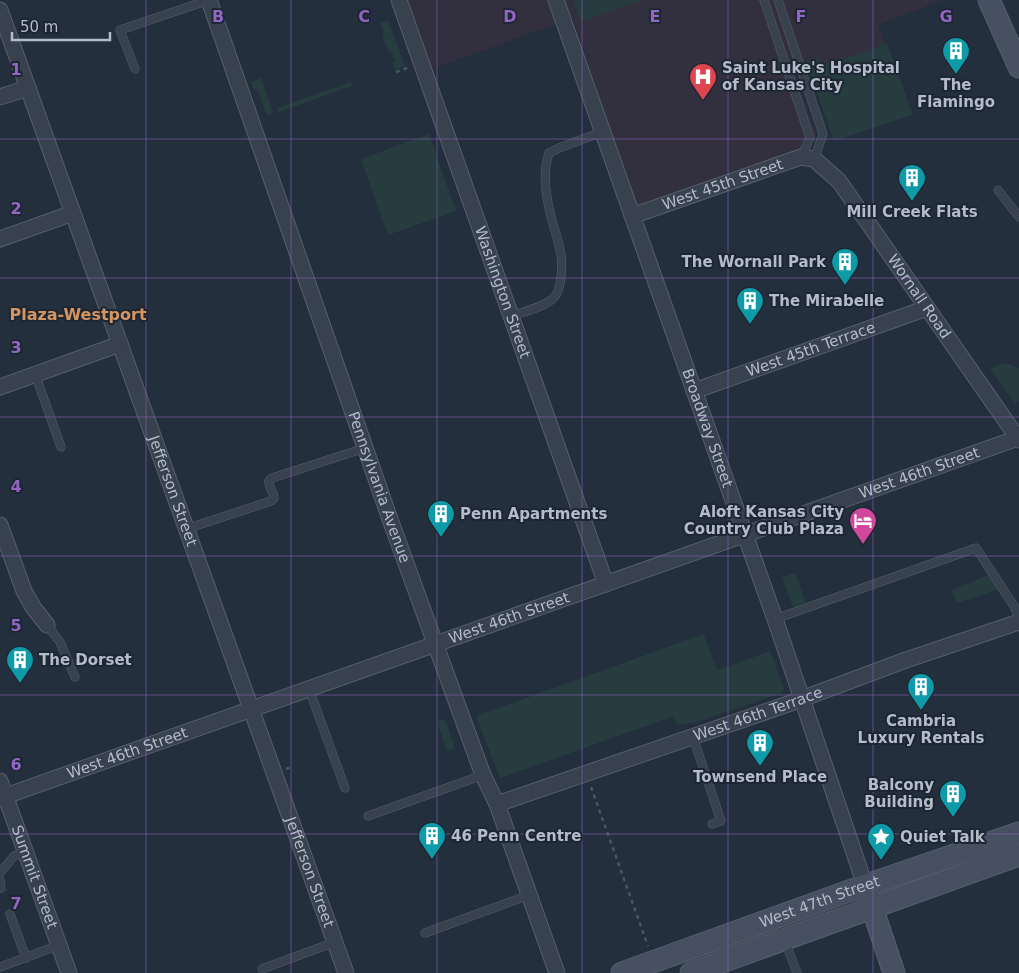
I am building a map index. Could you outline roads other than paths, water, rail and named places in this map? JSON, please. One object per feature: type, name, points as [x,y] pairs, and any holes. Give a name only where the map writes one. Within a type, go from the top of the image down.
[{"type":"main road","points":[[989,0],[1019,67]]},
{"type":"main road","name":"West 47th Street","points":[[622,973],[865,886],[1017,844]]},
{"type":"main road","name":"West 47th Street","points":[[691,973],[872,908],[1017,844]]},
{"type":"main road","points":[[865,886],[894,973]]},
{"type":"main road","points":[[781,940],[777,938],[781,928],[797,910]]},
{"type":"main road","points":[[740,956],[752,947],[757,940],[760,932],[759,923]]},
{"type":"street","name":"Pennsylvania Avenue","points":[[209,0],[365,448],[483,775],[497,804],[557,973]]},
{"type":"street","name":"Washington Street","points":[[400,0],[606,584]]},
{"type":"street","name":"Broadway Street","points":[[556,0],[775,619],[865,886]]},
{"type":"street","name":"Jefferson Street","points":[[0,10],[346,973]]},
{"type":"street","points":[[0,97],[28,88]]},
{"type":"street","name":"West 45th Street","points":[[632,216],[807,158]]},
{"type":"street","name":"Wornall Road","points":[[807,158],[839,181],[1019,439]]},
{"type":"street","points":[[0,239],[73,213]]},
{"type":"street","name":"West 45th Terrace","points":[[694,391],[927,308]]},
{"type":"street","points":[[0,386],[120,344]]},
{"type":"street","name":"West 46th Street","points":[[3,797],[1019,439]]},
{"type":"street","points":[[0,524],[24,591],[33,607],[47,625]]},
{"type":"street","name":"West 46th Terrace","points":[[497,804],[1019,622]]},
{"type":"street","name":"Summit Street","points":[[0,781],[3,797],[69,973]]},
{"type":"lane","points":[[135,69],[120,30],[209,0]]},
{"type":"lane","points":[[764,0],[810,138],[807,158]]},
{"type":"lane","points":[[767,9],[779,2],[823,134],[807,158]]},
{"type":"lane","points":[[783,57],[796,53]]},
{"type":"lane","points":[[793,86],[805,82]]},
{"type":"lane","points":[[511,316],[547,303],[556,296],[561,281],[561,252],[546,189],[546,163],[549,153],[602,132]]},
{"type":"lane","points":[[998,190],[1019,217]]},
{"type":"lane","points":[[35,374],[61,447]]},
{"type":"lane","points":[[186,529],[271,501],[274,498],[274,494],[268,483],[272,478],[365,448]]},
{"type":"lane","points":[[775,619],[976,548],[1014,606],[1019,618]]},
{"type":"lane","points":[[47,625],[60,642],[75,677]]},
{"type":"lane","points":[[309,689],[345,788]]},
{"type":"lane","points":[[693,737],[721,821],[712,824]]},
{"type":"lane","points":[[368,816],[483,775]]},
{"type":"lane","points":[[0,873],[14,856],[25,852]]},
{"type":"lane","points":[[425,933],[529,895]]},
{"type":"lane","points":[[10,914],[26,958]]},
{"type":"lane","points":[[781,940],[797,973]]},
{"type":"lane","points":[[262,969],[335,942]]},
{"type":"lane","points":[[0,968],[59,945]]},
{"type":"place","name":"The Flamingo","points":[[956,75]]},
{"type":"place","name":"Saint Luke's Hospital of Kansas City","points":[[703,101]]},
{"type":"place","name":"Mill Creek Flats","points":[[912,202]]},
{"type":"place","name":"The Wornall Park","points":[[845,286]]},
{"type":"place","name":"The Mirabelle","points":[[750,325]]},
{"type":"place","name":"Penn Apartments","points":[[441,538]]},
{"type":"place","name":"Aloft Kansas City Country Club Plaza","points":[[863,545]]},
{"type":"place","name":"The Dorset","points":[[20,684]]},
{"type":"place","name":"Cambria Luxury Rentals","points":[[921,711]]},
{"type":"place","name":"Townsend Place","points":[[760,767]]},
{"type":"place","name":"Balcony Building","points":[[953,818]]},
{"type":"place","name":"46 Penn Centre","points":[[432,860]]},
{"type":"place","name":"Quiet Talk","points":[[881,861]]},
{"type":"district","name":"Plaza-Westport","points":[[78,314]]}]
